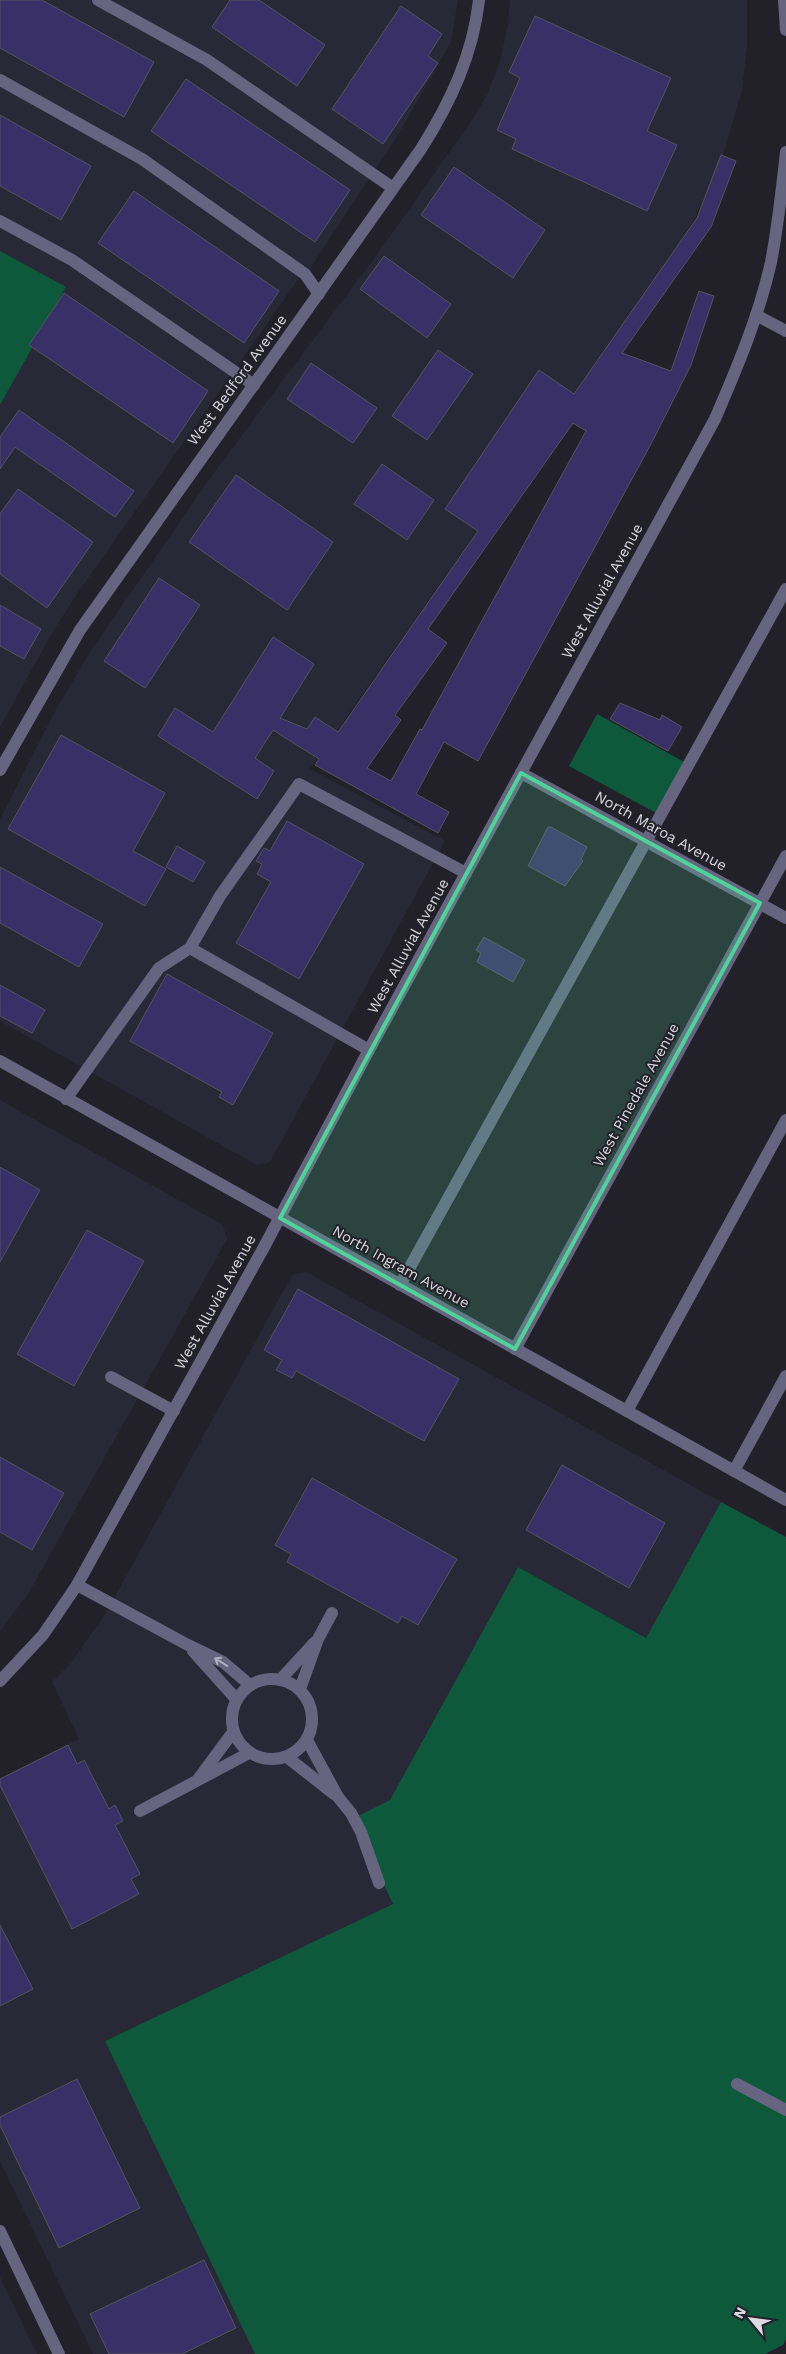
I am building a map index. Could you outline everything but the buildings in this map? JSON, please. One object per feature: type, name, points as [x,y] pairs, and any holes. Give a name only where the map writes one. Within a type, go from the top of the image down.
[{"type":"street","points":[[98,0],[207,60],[393,188]]},
{"type":"street","name":"West Bedford Avenue","points":[[0,770],[80,630],[425,143],[452,96],[464,68],[476,29],[479,0]]},
{"type":"street","points":[[784,0],[786,30]]},
{"type":"street","points":[[0,80],[142,159],[305,274],[319,294]]},
{"type":"street","name":"West Alluvial Avenue","points":[[0,1681],[43,1635],[77,1585],[280,1218],[369,1050],[714,419],[737,368],[756,315],[770,263],[783,202],[786,152]]},
{"type":"street","points":[[0,221],[72,260],[254,385]]},
{"type":"street","points":[[756,315],[786,331]]},
{"type":"street","points":[[400,1285],[786,589]]},
{"type":"street","name":"North Maroa Avenue","points":[[521,773],[786,918]]},
{"type":"street","points":[[66,1099],[159,968],[190,948],[220,896],[299,784],[466,873]]},
{"type":"street","name":"West Pinedale Avenue","points":[[515,1349],[786,856]]},
{"type":"street","points":[[190,948],[369,1050]]},
{"type":"street","name":"North Ingram Avenue","points":[[0,1062],[786,1500]]},
{"type":"street","points":[[627,1411],[786,1120]]},
{"type":"street","points":[[112,1376],[174,1411]]},
{"type":"street","points":[[734,1471],[786,1376]]},
{"type":"street","points":[[77,1585],[188,1646],[223,1662],[250,1685]]},
{"type":"street","points":[[300,1689],[318,1640],[332,1613]]},
{"type":"street","points":[[280,1680],[318,1640]]},
{"type":"street","points":[[188,1646],[236,1699]]},
{"type":"street","points":[[262,1679],[280,1680],[289,1682],[300,1689],[308,1700],[313,1713],[312,1727],[307,1740],[298,1750],[287,1757],[274,1760],[261,1758],[249,1753],[240,1744],[233,1732],[231,1719],[236,1699],[250,1685],[262,1679]]},
{"type":"street","points":[[196,1782],[233,1732]]},
{"type":"street","points":[[307,1740],[338,1797],[351,1813],[361,1832],[379,1883]]},
{"type":"street","points":[[140,1811],[249,1753]]},
{"type":"street","points":[[287,1757],[338,1797]]},
{"type":"street","points":[[737,2084],[786,2110]]},
{"type":"street","points":[[0,2231],[59,2354]]},
{"type":"highlighted area","points":[[521,773],[760,903],[515,1349],[280,1218]]},
{"type":"shaded area","points":[[0,0],[458,0],[451,42],[398,135],[307,273],[304,271],[77,594],[52,633],[0,727]]},
{"type":"shaded area","points":[[510,0],[747,0],[747,47],[742,90],[721,162],[688,231],[310,769],[445,841],[270,1162],[257,1165],[0,1021],[0,819],[54,713],[90,652],[213,474],[381,249],[470,123],[487,95],[500,62],[508,24]]},
{"type":"shaded area","points":[[0,1100],[223,1225],[227,1239],[28,1594],[0,1631]]},
{"type":"shaded area","points":[[306,1272],[721,1502],[646,1638],[518,1567],[390,1800],[352,1819],[393,1904],[105,2041],[256,2354],[93,2354],[0,2161],[0,1778],[79,1739],[52,1682],[71,1663],[107,1611],[292,1275]]},
{"type":"shaded area","points":[[0,2277],[37,2354],[0,2354]]},
{"type":"green space","points":[[0,251],[66,287],[0,405]]},
{"type":"green space","points":[[597,714],[686,763],[658,814],[569,766]]},
{"type":"green space","points":[[721,1502],[786,1537],[786,2339],[783,2345],[765,2354],[255,2354],[105,2041],[393,1904],[352,1819],[390,1800],[518,1567],[646,1638]]}]
